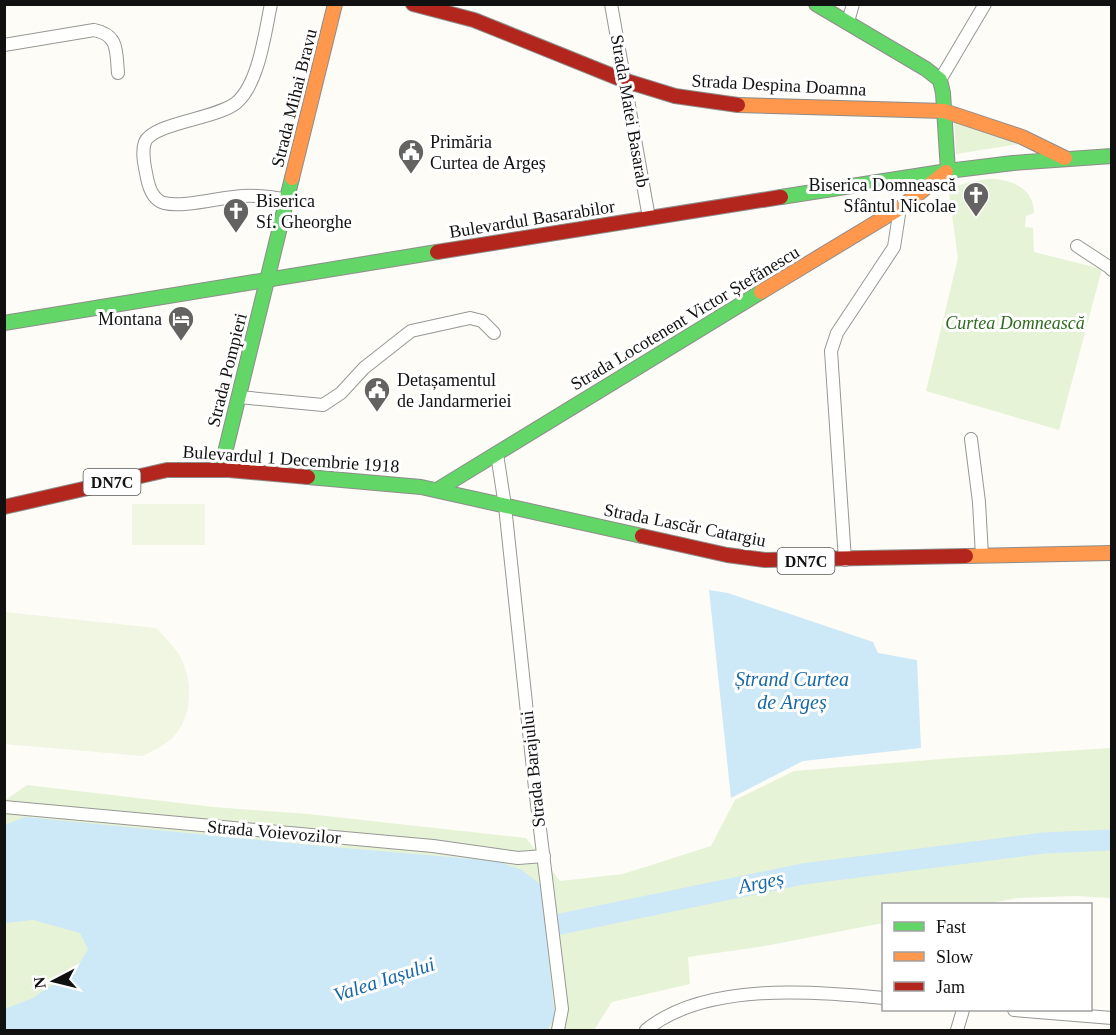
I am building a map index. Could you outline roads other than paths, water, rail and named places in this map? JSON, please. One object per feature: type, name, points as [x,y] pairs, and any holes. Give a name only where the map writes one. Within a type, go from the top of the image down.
[{"type":"main road","name":"Strada Mihai Bravu","points":[[268,279],[335,4]]},
{"type":"main road","name":"Strada Despina Doamna","points":[[413,4],[474,20],[623,80],[675,96],[716,103],[944,111],[1022,136],[1066,159]]},
{"type":"main road","points":[[816,4],[926,69],[940,80],[948,171]]},
{"type":"main road","name":"Bulevardul Basarabilor","points":[[4,323],[948,171],[1112,156]]},
{"type":"main road","name":"Strada Locotenent Victor Ștefănescu","points":[[437,490],[900,208],[948,171]]},
{"type":"main road","name":"Strada Pompieri","points":[[221,469],[268,279]]},
{"type":"main road","name":"Bulevardul 1 Decembrie 1918","points":[[4,507],[167,470],[221,469],[398,484],[437,490],[505,506]]},
{"type":"main road","name":"Strada Lascăr Catargiu","points":[[505,506],[746,558],[786,561],[1112,553]]},
{"type":"street","points":[[271,4],[255,71],[248,88],[237,102],[209,116],[155,131],[145,142],[143,155],[148,184],[153,195],[162,203],[175,204],[242,196],[266,196],[287,200]]},
{"type":"street","name":"Strada Matei Basarab","points":[[611,4],[649,218]]},
{"type":"street","points":[[848,22],[854,4]]},
{"type":"street","points":[[940,80],[985,4]]},
{"type":"street","points":[[4,45],[94,30],[110,35],[115,44],[118,73]]},
{"type":"street","points":[[845,560],[831,351],[837,333],[894,248],[900,208]]},
{"type":"street","points":[[1077,246],[1112,270]]},
{"type":"street","points":[[239,398],[323,405],[341,393],[364,368],[411,331],[470,318],[482,321],[494,333]]},
{"type":"street","points":[[971,439],[979,502],[982,556]]},
{"type":"street","name":"Strada Barajului","points":[[497,454],[505,506],[562,1009],[560,1025]]},
{"type":"street","name":"Strada Voievozilor","points":[[4,807],[433,846],[518,858],[543,856]]},
{"type":"street","points":[[650,1028],[671,1013],[693,1005],[745,996],[804,992],[882,998]]},
{"type":"street","points":[[957,1030],[963,1011]]},
{"type":"street","points":[[1026,1011],[1112,1018]]},
{"type":"water","name":"Ștrand Curtea de Argeș","points":[[709,590],[728,593],[873,642],[878,653],[917,660],[921,748],[803,761],[731,798]]},
{"type":"water","name":"Valea Iașului","points":[[25,817],[496,861],[522,870],[541,885],[555,1018],[547,1030],[5,1030],[5,1009],[33,998],[77,968],[88,949],[80,933],[33,920],[5,923],[5,825]]},
{"type":"waterway","name":"Argeș","points":[[536,940],[546,927],[803,874],[1044,843],[1112,840]]},
{"type":"place","name":"Primăria Curtea de Argeș","points":[[411,175]]},
{"type":"place","name":"Biserica Domnească Sfântul Nicolae","points":[[976,218]]},
{"type":"place","name":"Biserica Sf. Gheorghe","points":[[236,234]]},
{"type":"place","name":"Montana","points":[[181,342]]},
{"type":"place","name":"Detașamentul de Jandarmeriei","points":[[377,413]]},
{"type":"park label","name":"Curtea Domnească","points":[[1015,323]]}]
